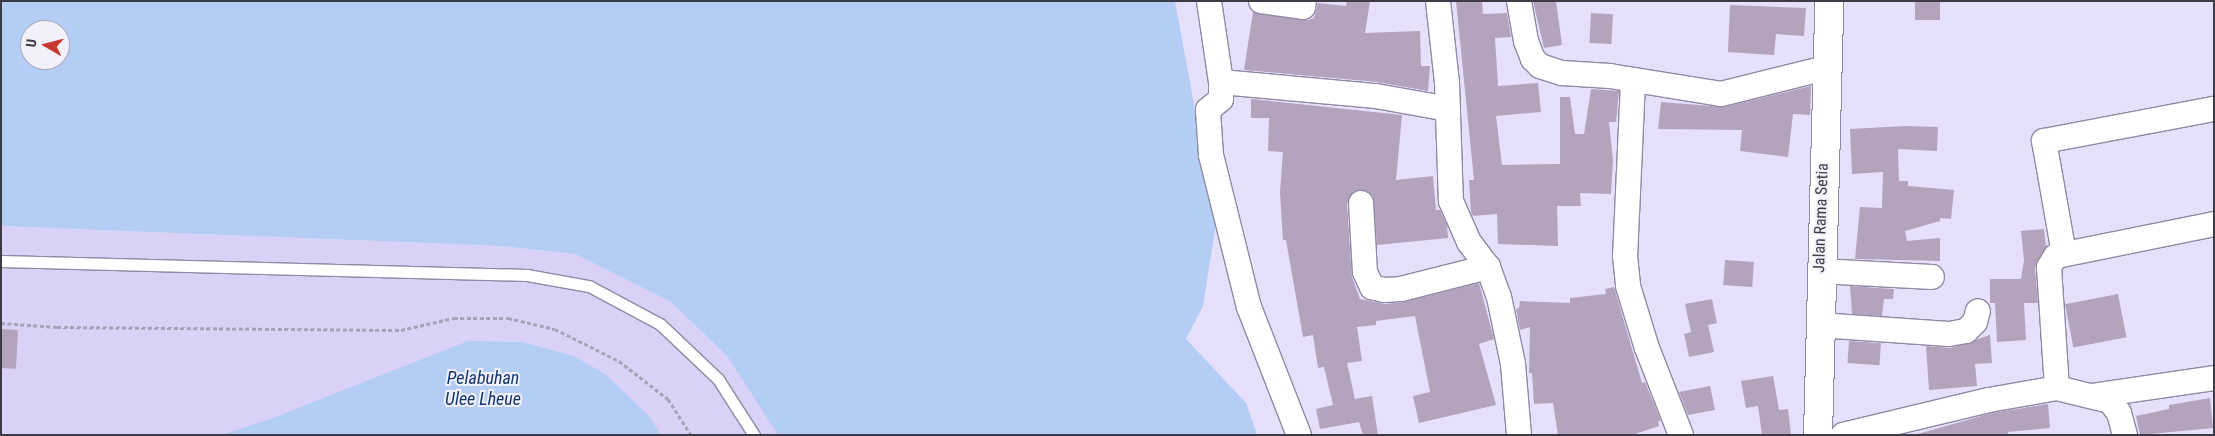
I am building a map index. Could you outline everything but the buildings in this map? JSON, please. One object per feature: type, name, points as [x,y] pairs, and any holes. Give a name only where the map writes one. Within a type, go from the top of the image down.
[{"type":"street","points":[[1209,1],[1221,82],[1221,99],[1210,107],[1206,120],[1213,165],[1249,307],[1300,435]]},
{"type":"street","points":[[1261,1],[1303,7],[1304,1]]},
{"type":"street","points":[[1438,1],[1448,109],[1451,201],[1469,242],[1488,267],[1510,341],[1519,435]]},
{"type":"street","points":[[1519,1],[1529,51],[1540,66],[1562,73],[1721,94],[1825,68]]},
{"type":"street","name":"Jalan Rama Setia","points":[[1818,435],[1825,68],[1829,1]]},
{"type":"street","points":[[1221,82],[1376,96],[1448,109]]},
{"type":"street","points":[[1633,82],[1625,256],[1628,286],[1647,348],[1681,435]]},
{"type":"street","points":[[2064,254],[2044,141],[2214,109]]},
{"type":"street","points":[[1361,203],[1365,272],[1372,286],[1384,290],[1401,288],[1488,267]]},
{"type":"street","points":[[2057,388],[2049,267],[2056,256],[2214,224]]},
{"type":"street","points":[[1820,272],[1932,277]]},
{"type":"street","points":[[1819,325],[1949,334],[1966,331],[1974,322],[1978,311]]},
{"type":"street","points":[[2090,396],[2214,378]]},
{"type":"street","points":[[1843,435],[1989,400],[2057,388],[2110,401],[2116,407],[2125,435]]},
{"type":"lane","points":[[1,261],[527,275],[589,286],[660,324],[718,379],[754,435]]},
{"type":"path","points":[[1,323],[67,327],[401,330],[454,318],[508,318],[555,329],[619,361],[668,399],[691,435]]},
{"type":"shaded area","points":[[1,226],[501,246],[575,254],[671,302],[727,356],[778,435],[1,435]]},
{"type":"water","points":[[1,1],[1175,1],[1216,224],[1203,306],[1186,339],[1246,403],[1257,435],[778,435],[727,356],[671,302],[575,254],[501,246],[1,226]]},
{"type":"water","name":"Pelabuhan Ulee Lheue","points":[[468,341],[522,342],[574,356],[605,374],[649,416],[661,435],[221,435],[270,419]]}]
